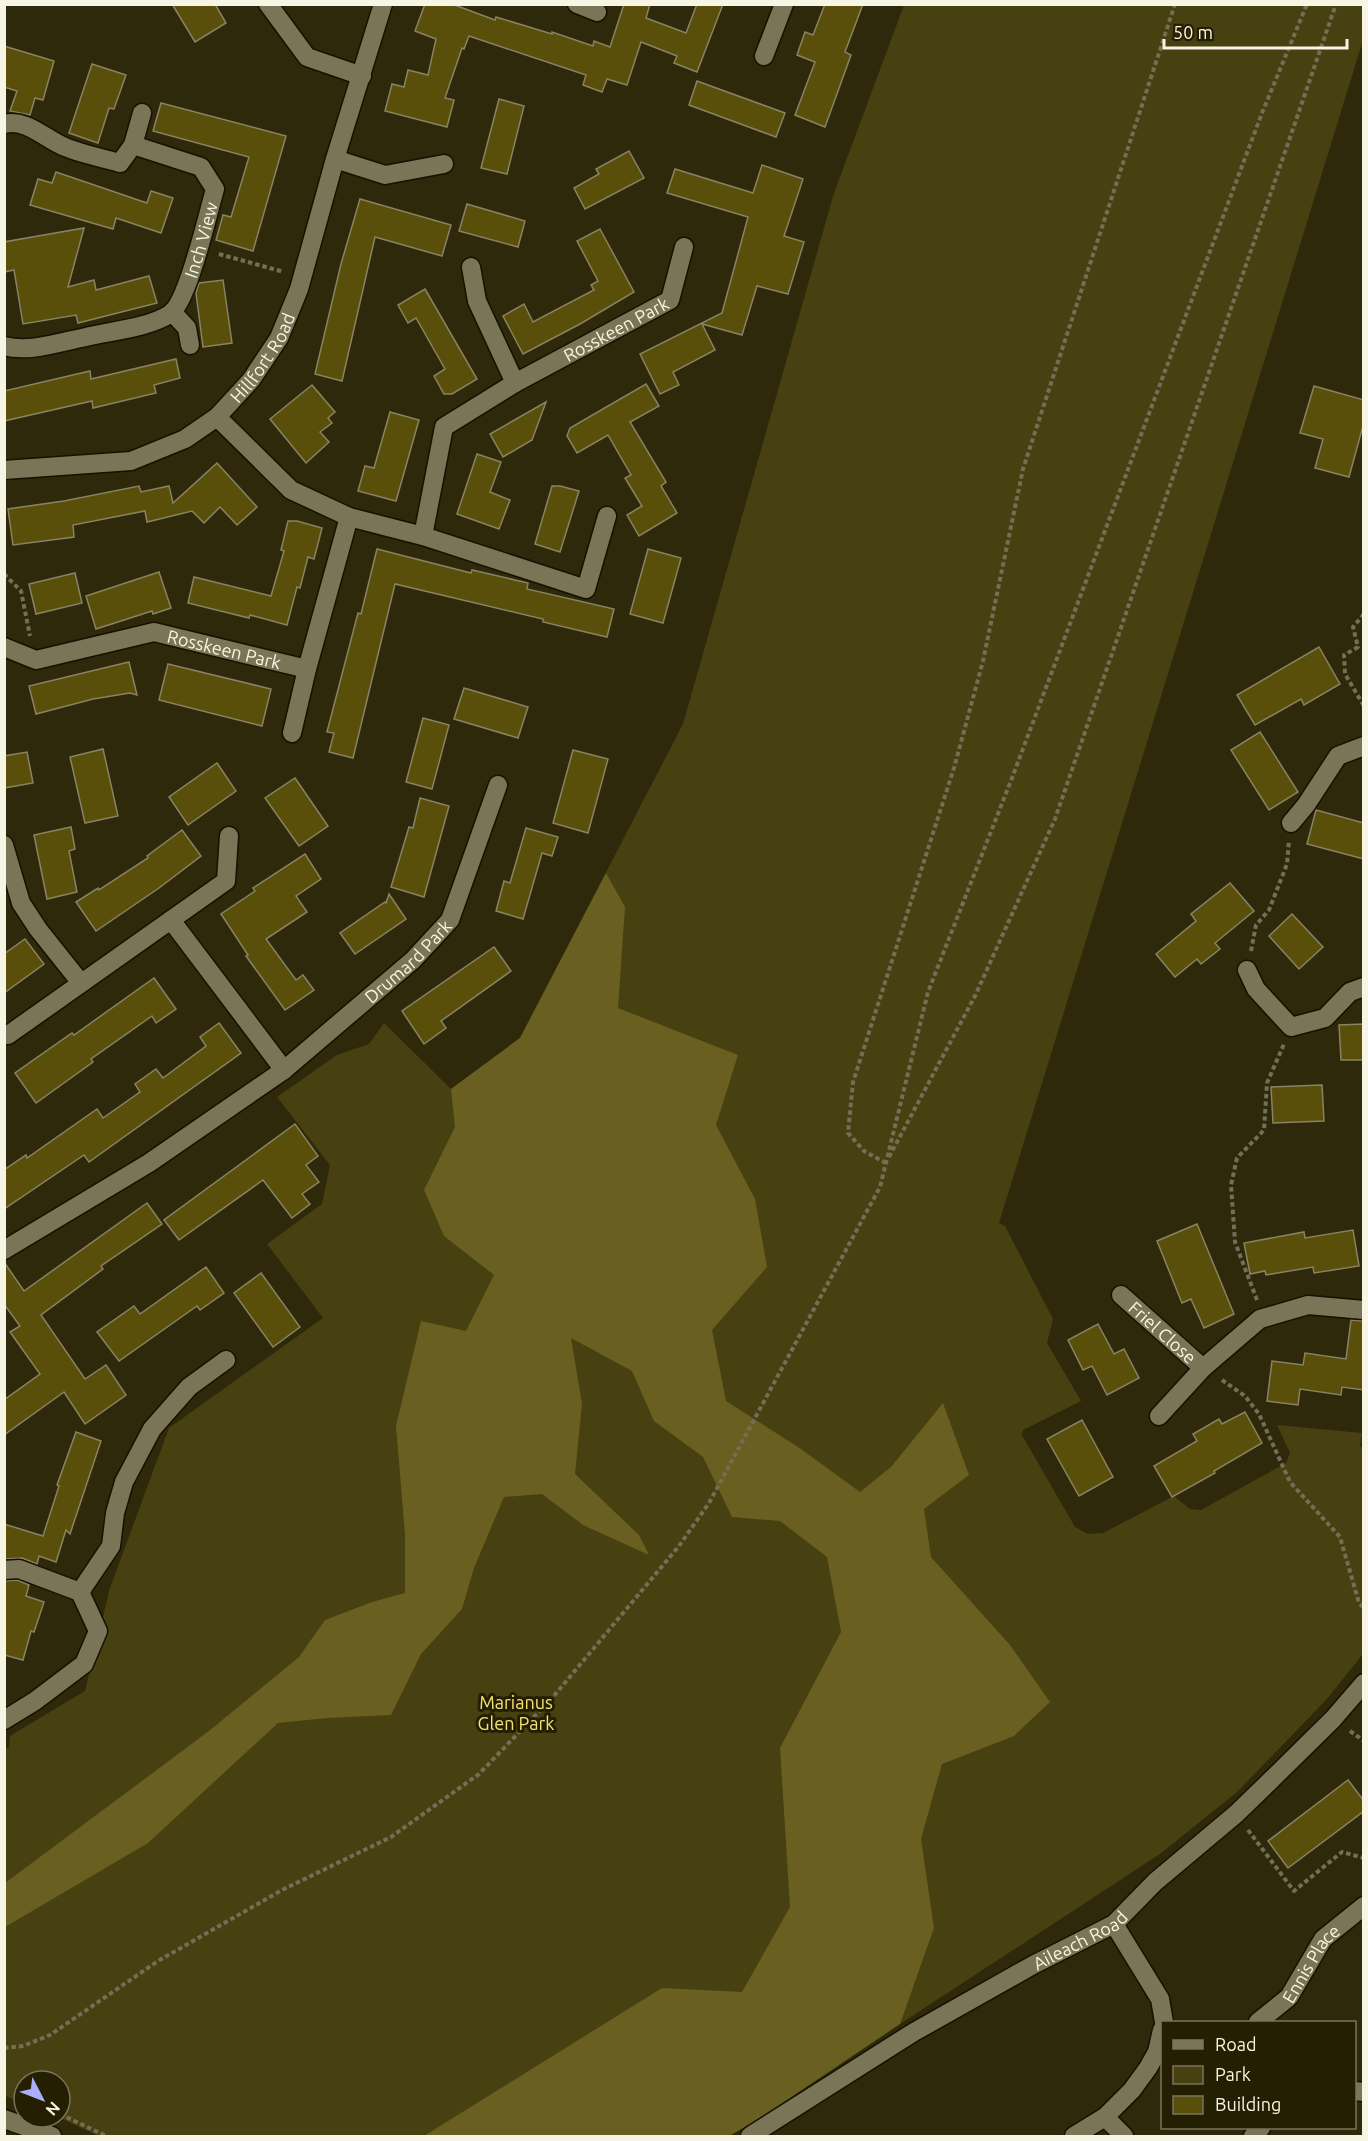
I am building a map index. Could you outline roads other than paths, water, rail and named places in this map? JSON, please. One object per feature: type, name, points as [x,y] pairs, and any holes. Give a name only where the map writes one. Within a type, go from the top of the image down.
[{"type":"street","points":[[268,4],[307,57],[362,76]]},
{"type":"street","name":"Hillfort Road","points":[[4,470],[131,460],[185,439],[217,417],[251,380],[279,338],[302,277],[335,159],[384,4]]},
{"type":"street","points":[[577,4],[597,12]]},
{"type":"street","points":[[764,56],[784,4]]},
{"type":"street","points":[[4,124],[12,122],[30,127],[65,147],[120,163],[134,145],[142,113]]},
{"type":"street","name":"Inch View","points":[[134,145],[201,167],[215,189],[183,294],[172,312]]},
{"type":"street","points":[[335,159],[385,175],[444,164]]},
{"type":"street","name":"Rosskeen Park","points":[[423,536],[444,428],[515,383],[670,300],[684,247]]},
{"type":"street","points":[[471,267],[477,301],[515,383]]},
{"type":"street","points":[[4,346],[18,350],[64,342],[155,322],[172,312],[187,328],[190,345]]},
{"type":"street","points":[[217,417],[291,490],[349,517],[423,536],[586,589],[607,516]]},
{"type":"street","name":"Rosskeen Park","points":[[292,733],[307,669],[349,517]]},
{"type":"street","name":"Rosskeen Park","points":[[4,647],[36,660],[154,632],[307,669]]},
{"type":"street","points":[[1291,823],[1306,805],[1338,756],[1364,746]]},
{"type":"street","name":"Drumard Park","points":[[4,1250],[149,1163],[284,1070],[413,960],[450,920],[498,785]]},
{"type":"street","points":[[4,1035],[8,1035],[226,881],[229,836]]},
{"type":"street","points":[[4,845],[21,903],[38,929],[81,983]]},
{"type":"street","points":[[171,920],[284,1070]]},
{"type":"street","points":[[1247,970],[1256,989],[1291,1027],[1324,1018],[1350,992],[1364,987]]},
{"type":"street","name":"Friel Close","points":[[1121,1295],[1203,1368]]},
{"type":"street","name":"Friel Close","points":[[1159,1416],[1203,1368],[1260,1320],[1308,1305],[1364,1310]]},
{"type":"street","points":[[80,1592],[111,1546],[115,1513],[124,1482],[152,1430],[189,1387],[226,1360]]},
{"type":"street","points":[[4,1570],[19,1569],[80,1592],[98,1631],[84,1664],[35,1701],[4,1720]]},
{"type":"street","name":"Aileach Road","points":[[750,2136],[914,2032],[1033,1965],[1114,1924],[1155,1882],[1236,1814],[1333,1719],[1364,1683]]},
{"type":"street","name":"Ennis Place","points":[[1259,2021],[1289,1997],[1323,1939],[1364,1906]]},
{"type":"street","points":[[1114,1924],[1160,1999],[1164,2021]]},
{"type":"street","points":[[1074,2136],[1105,2116],[1132,2090],[1157,2052],[1161,2034]]},
{"type":"street","points":[[1105,2116],[1124,2136]]},
{"type":"street","points":[[4,2119],[52,2136]]},
{"type":"park label","name":"Marianus Glen Park","points":[[516,1712]]}]
